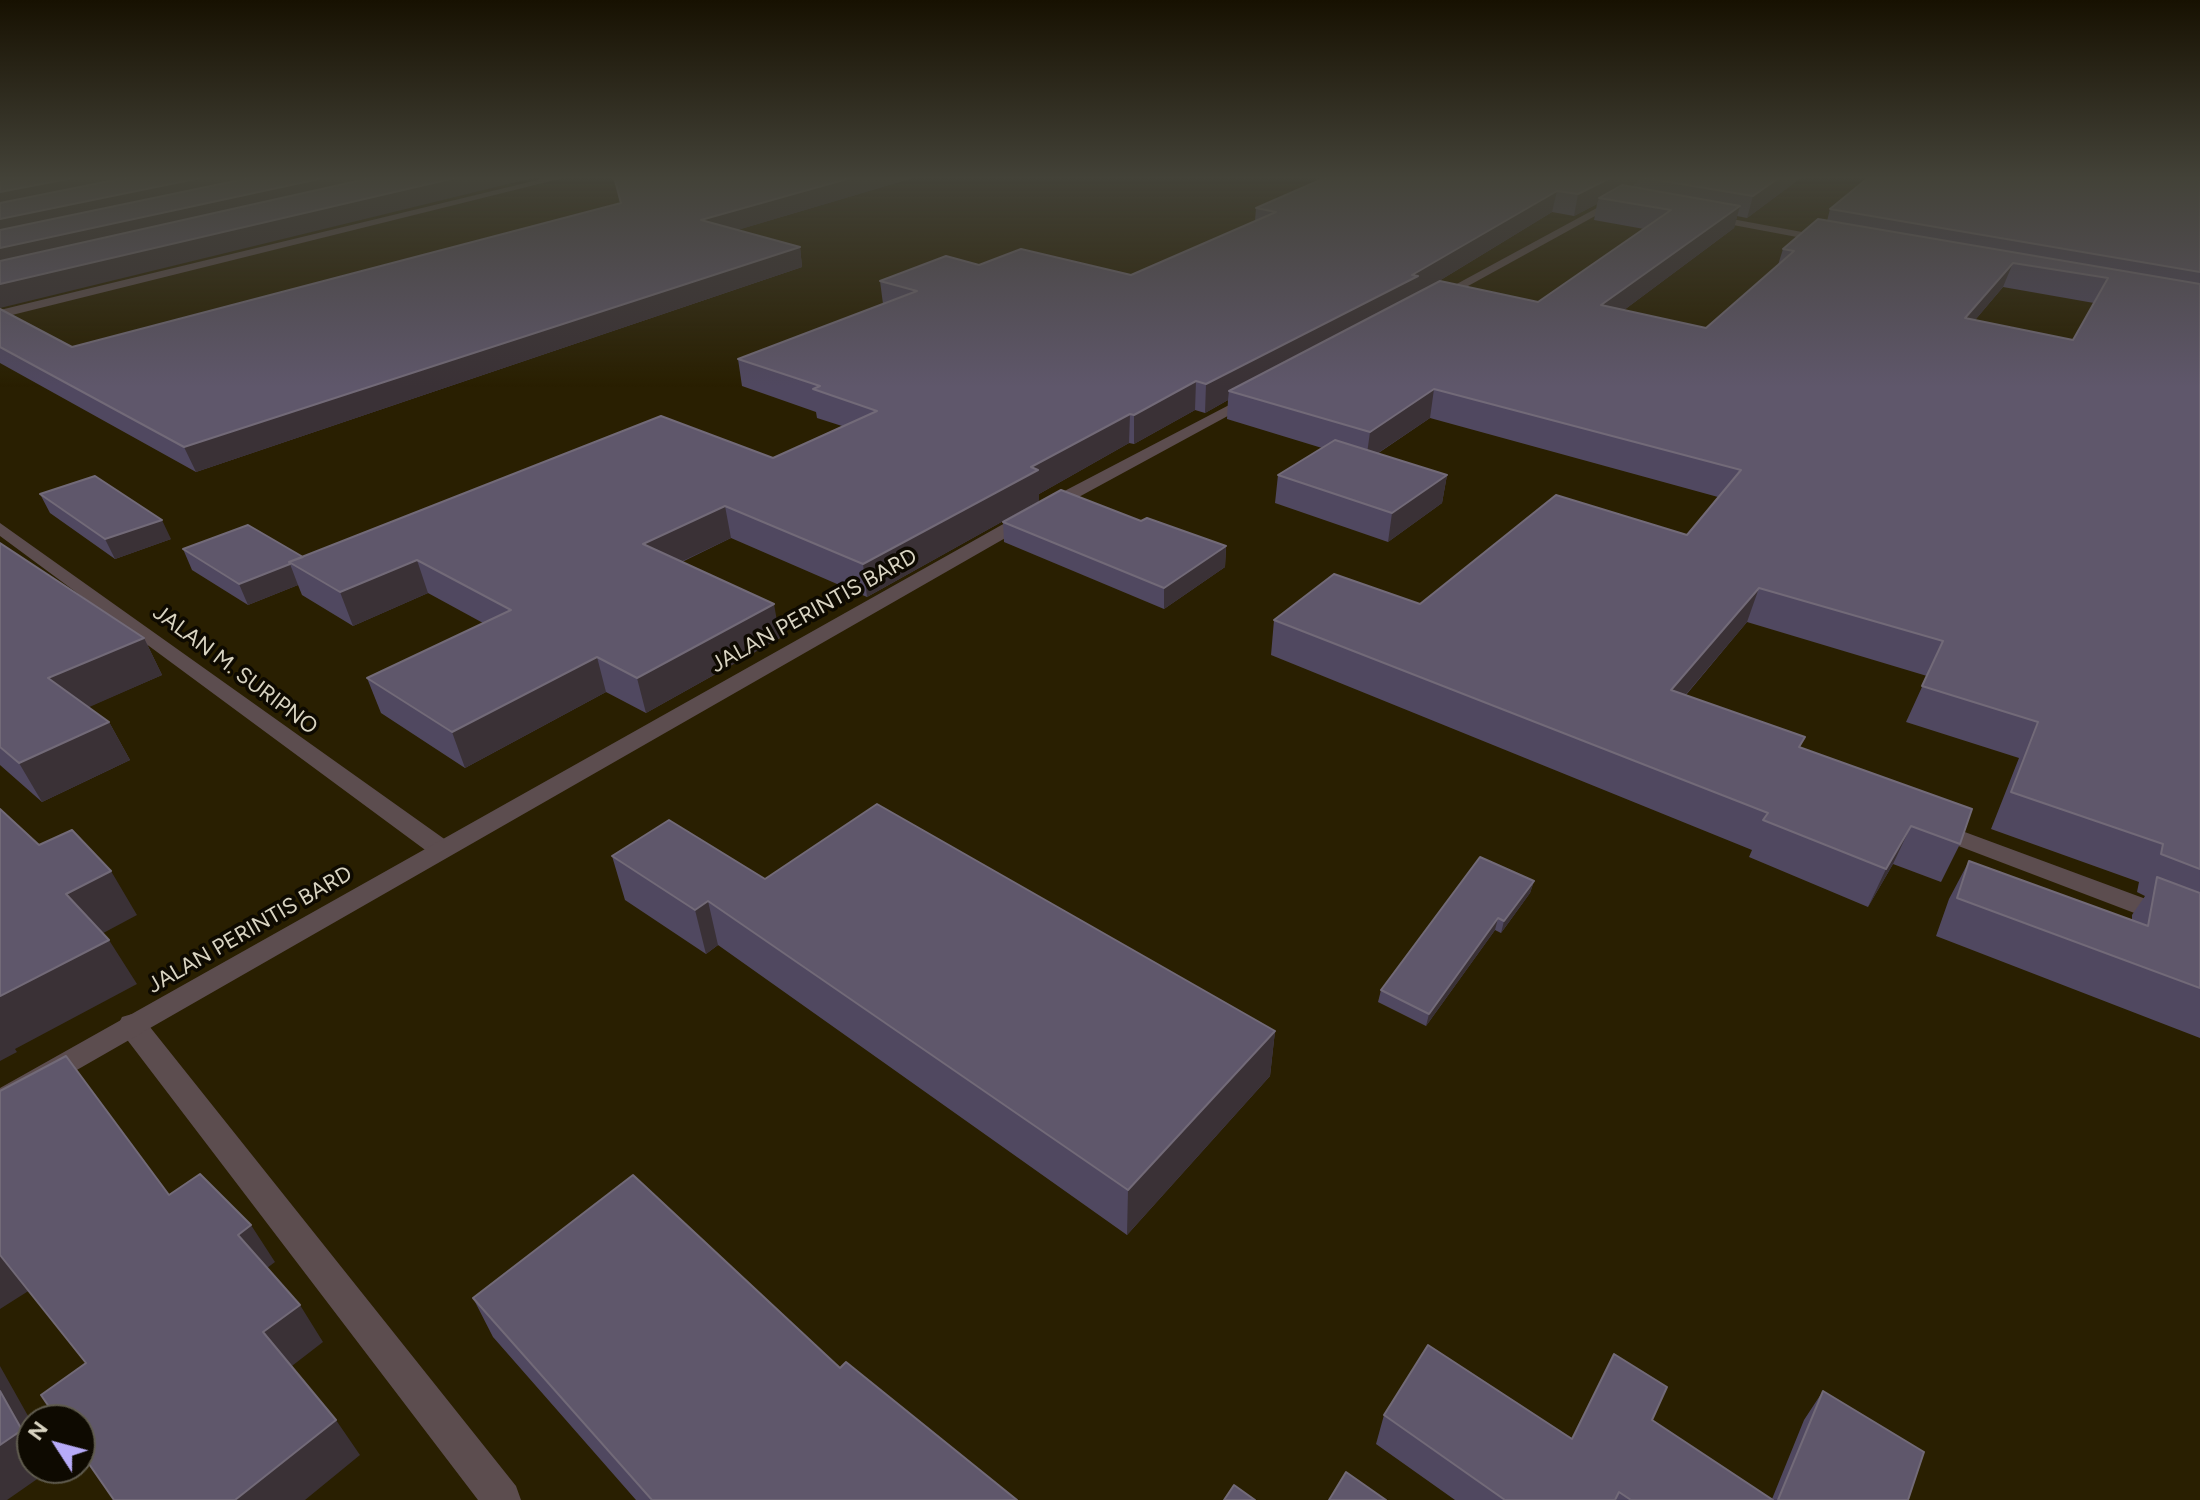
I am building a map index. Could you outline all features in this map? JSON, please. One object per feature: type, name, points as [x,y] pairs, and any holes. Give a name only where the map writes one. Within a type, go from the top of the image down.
[{"type":"street","points":[[0,314],[275,247]]},
{"type":"street","points":[[1412,311],[1538,247]]},
{"type":"street","name":"JALAN PERINTIS BARD","points":[[0,1102],[1036,513],[1273,386]]},
{"type":"street","name":"JALAN M. SURIPNO","points":[[0,528],[441,849]]},
{"type":"street","points":[[1919,822],[2200,929]]},
{"type":"street","points":[[132,1025],[502,1500]]},
{"type":"building","points":[[62,247],[159,247],[0,284],[0,261]]},
{"type":"building","points":[[453,247],[800,247],[184,447],[0,347],[0,309],[72,347]]},
{"type":"building","points":[[1195,247],[1460,247],[1412,275],[1418,276],[1206,384],[1196,381],[1134,415],[1130,414],[1031,467],[1038,470],[863,564],[725,506],[643,544],[774,604],[637,678],[597,657],[452,732],[367,678],[511,610],[417,560],[340,592],[289,562],[661,416],[773,458],[877,411],[813,389],[820,386],[738,359],[917,291],[880,281],[946,256],[979,265],[1021,249],[1131,275]]},
{"type":"building","points":[[1618,247],[1682,247],[1601,305],[1706,328],[1794,251],[1783,249],[1785,247],[1983,247],[2200,284],[2200,869],[2161,854],[2163,844],[2011,792],[2038,722],[1922,686],[1943,641],[1759,588],[1671,690],[1805,737],[1799,747],[1972,809],[1960,844],[1911,826],[1886,869],[1763,820],[1768,813],[1274,620],[1334,574],[1420,604],[1556,495],[1687,535],[1741,470],[1434,389],[1370,432],[1229,391],[1440,281],[1538,302]],"holes":[[[2013,263],[2108,278],[2073,340],[1965,318]]]},
{"type":"building","points":[[2053,247],[2200,247],[2200,272]]},
{"type":"building","points":[[1335,440],[1447,475],[1392,513],[1278,475]]},
{"type":"building","points":[[95,476],[162,520],[105,539],[40,494]]},
{"type":"building","points":[[1061,490],[1141,521],[1147,518],[1226,546],[1164,588],[1003,522]]},
{"type":"building","points":[[248,525],[303,557],[239,584],[183,549]]},
{"type":"building","points":[[0,543],[144,638],[48,678],[109,722],[19,763],[0,747]]},
{"type":"building","points":[[877,804],[1275,1031],[1128,1190],[708,901],[695,910],[612,856],[669,820],[765,879]]},
{"type":"building","points":[[0,809],[39,845],[72,830],[111,871],[66,894],[109,940],[0,996]]},
{"type":"building","points":[[1480,857],[1534,881],[1504,921],[1498,918],[1429,1014],[1381,990]]},
{"type":"building","points":[[1969,861],[2148,926],[2157,877],[2200,893],[2200,988],[1957,898]]},
{"type":"building","points":[[66,1056],[169,1195],[200,1174],[251,1225],[238,1235],[300,1305],[263,1332],[336,1420],[235,1500],[114,1500],[96,1474],[96,1404],[47,1404],[41,1395],[86,1363],[0,1255],[0,1091]]},
{"type":"building","points":[[633,1175],[840,1368],[846,1362],[1017,1500],[652,1500],[473,1298]]},
{"type":"building","points":[[1428,1345],[1572,1439],[1614,1354],[1667,1387],[1652,1420],[1773,1500],[1631,1500],[1619,1492],[1615,1500],[1505,1500],[1384,1415]]},
{"type":"building","points":[[0,1391],[16,1419],[16,1434],[0,1445]]},
{"type":"building","points":[[1823,1391],[1924,1452],[1908,1500],[1778,1500]]},
{"type":"building","points":[[1346,1472],[1386,1500],[1329,1500]]},
{"type":"building","points":[[1234,1485],[1255,1500],[1224,1500]]}]
